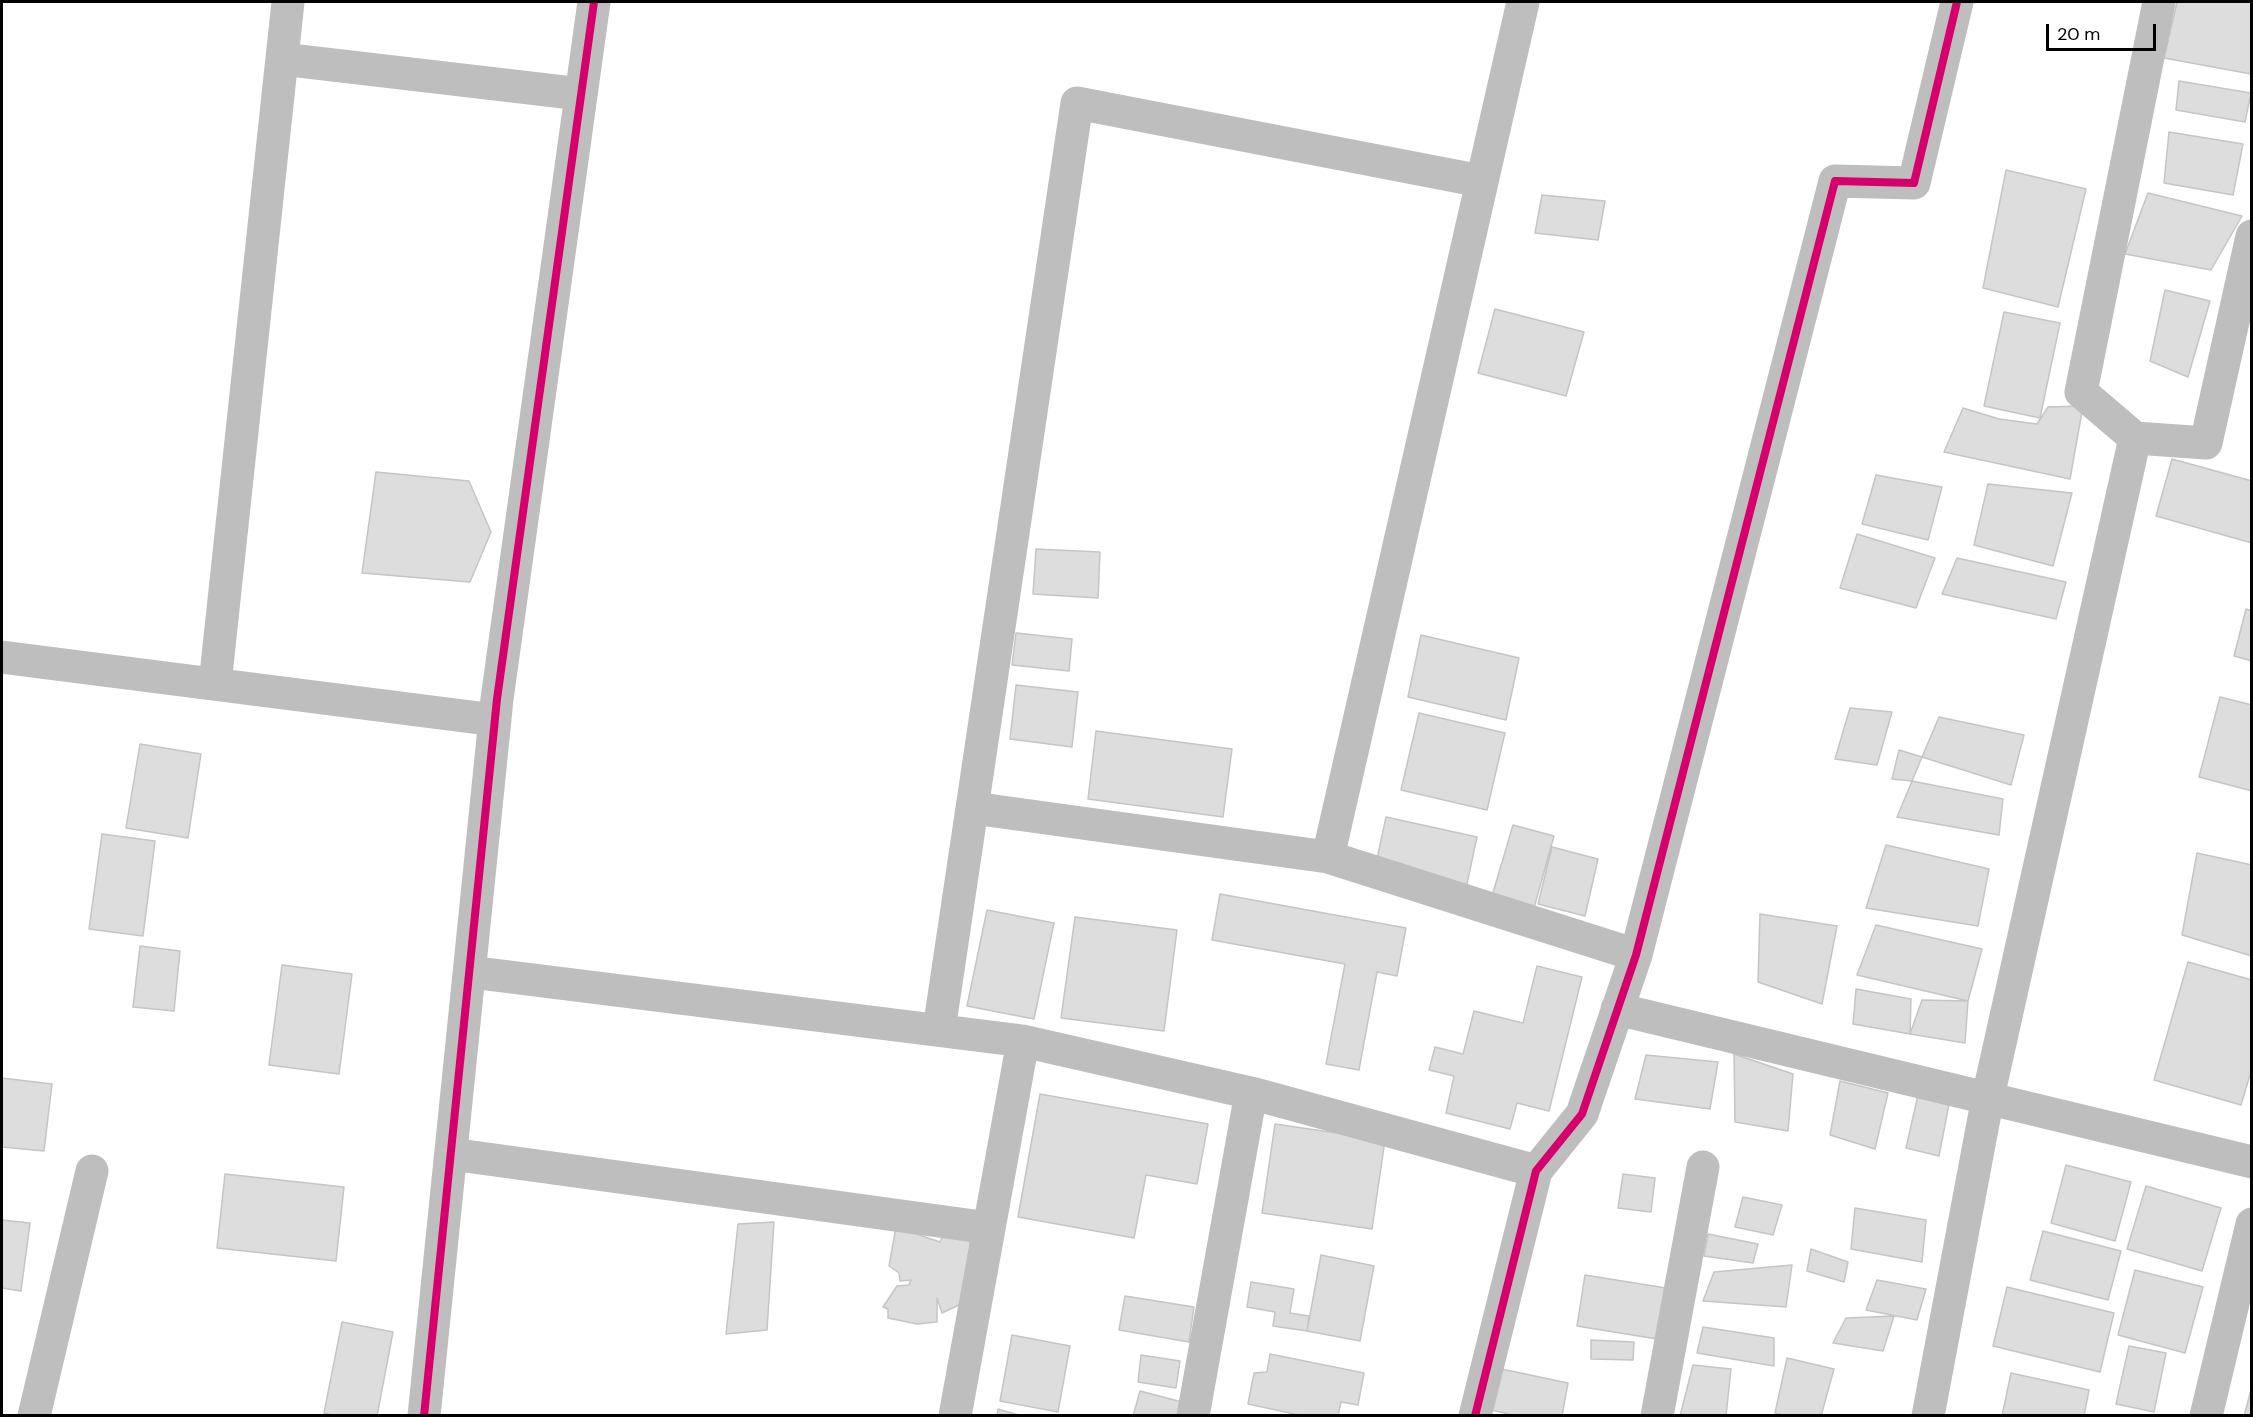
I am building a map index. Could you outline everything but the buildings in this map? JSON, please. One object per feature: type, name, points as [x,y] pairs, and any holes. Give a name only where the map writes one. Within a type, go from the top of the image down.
[{"type":"street","points":[[215,684],[288,2]]},
{"type":"street","points":[[424,1416],[495,720],[594,2]]},
{"type":"street","points":[[1328,857],[1523,2]]},
{"type":"street","points":[[1475,1416],[1536,1171],[1582,1114],[1636,955],[1835,181],[1914,183],[1957,2]]},
{"type":"street","points":[[2159,2],[2081,392],[2135,438],[2206,443],[2252,236]]},
{"type":"street","points":[[282,59],[581,94]]},
{"type":"street","points":[[939,1030],[1077,103],[1481,181]]},
{"type":"street","points":[[1928,1416],[1988,1097],[2135,438]]},
{"type":"street","points":[[2,657],[495,720]]},
{"type":"street","points":[[973,808],[1328,857],[1636,955]]},
{"type":"street","points":[[470,972],[1023,1041],[1251,1093],[1536,1171]]},
{"type":"street","points":[[1617,1009],[2252,1162]]},
{"type":"street","points":[[955,1416],[1023,1041]]},
{"type":"street","points":[[1193,1416],[1251,1093]]},
{"type":"street","points":[[451,1154],[989,1228]]},
{"type":"street","points":[[1656,1416],[1704,1167]]},
{"type":"street","points":[[34,1416],[92,1171]]},
{"type":"street","points":[[2206,1416],[2252,1224]]},
{"type":"cycle path","points":[[424,1416],[497,699],[594,2]]},
{"type":"cycle path","points":[[1475,1416],[1536,1171],[1582,1114],[1636,955],[1835,181],[1914,183],[1957,2]]}]
